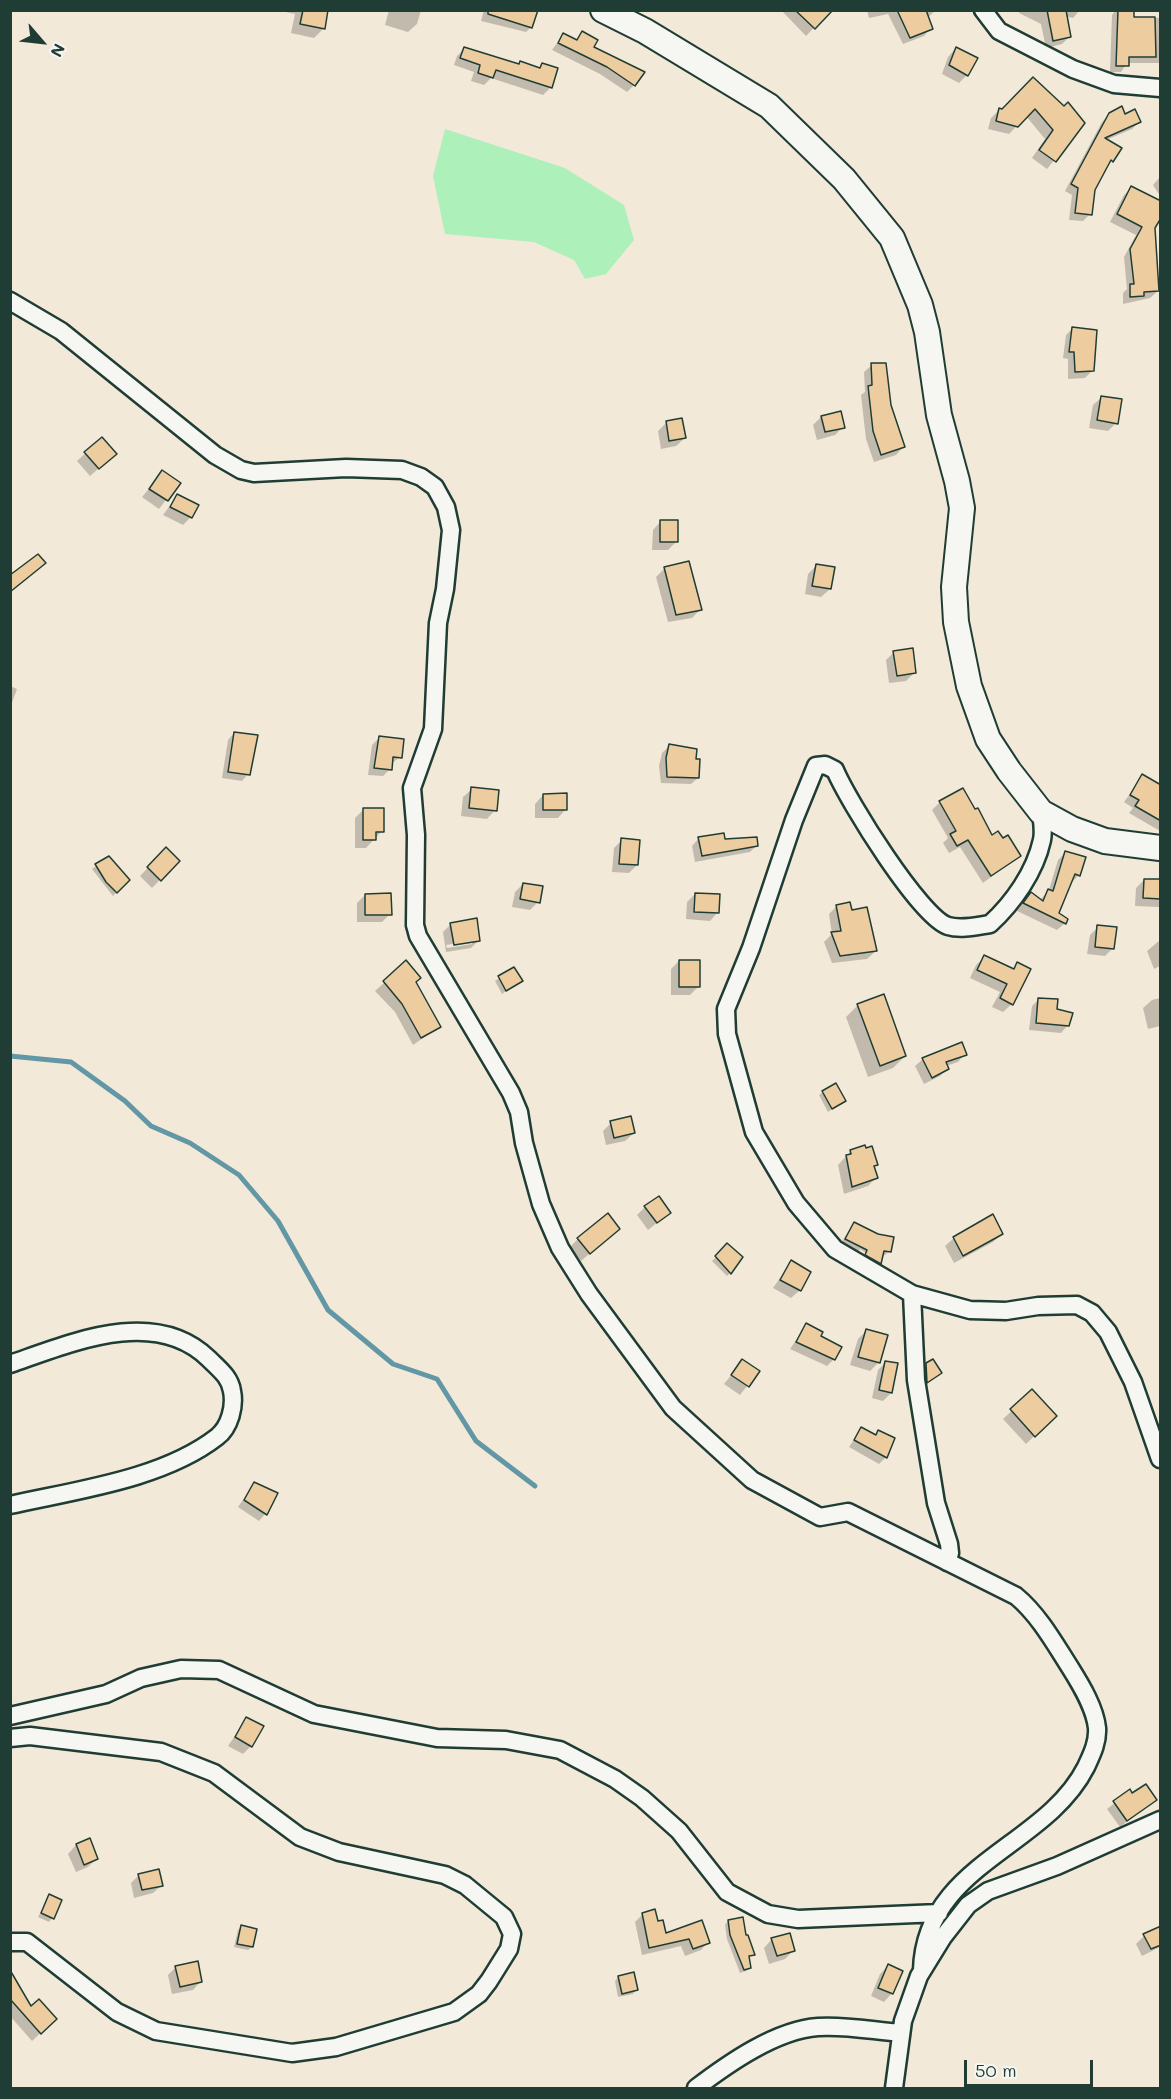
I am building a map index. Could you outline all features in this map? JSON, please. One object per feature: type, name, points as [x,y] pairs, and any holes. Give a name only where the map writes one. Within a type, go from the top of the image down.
[{"type":"main road","points":[[603,10],[645,31],[769,106],[844,179],[892,238],[920,305],[927,332],[939,415],[962,508],[954,587],[956,622],[969,686],[988,739],[1041,812],[1072,829],[1105,841],[1161,848]]},
{"type":"street","points":[[983,10],[999,31],[1073,69],[1114,84],[1161,88]]},
{"type":"street","points":[[10,301],[62,332],[215,455],[241,470],[254,473],[346,468],[402,470],[421,477],[435,488],[446,507],[451,530],[445,589],[438,623],[433,729],[411,789],[416,836],[415,926],[418,936],[511,1093],[519,1112],[524,1143],[541,1204],[560,1248],[589,1294],[673,1408],[735,1467],[752,1480],[820,1517],[848,1512],[1008,1591],[1032,1612],[1078,1682],[1095,1717],[1097,1733],[1090,1760],[1068,1796],[1034,1826],[978,1866],[963,1880],[939,1913],[925,1949],[922,1970]]},
{"type":"street","points":[[1041,812],[1042,838],[1037,855],[1013,899],[990,924],[950,926],[922,906],[880,850],[835,770],[825,765],[816,766],[794,820],[761,920],[726,1009],[727,1034],[754,1132],[783,1184],[806,1216],[835,1249],[912,1294],[970,1310],[1006,1311],[1038,1306],[1077,1305],[1092,1314],[1108,1332],[1133,1382],[1161,1459]]},
{"type":"street","points":[[912,1294],[916,1380],[936,1503],[949,1544],[950,1553],[947,1562]]},
{"type":"street","points":[[10,1364],[120,1331],[166,1334],[200,1350],[230,1380],[234,1398],[230,1419],[219,1436],[190,1453],[133,1478],[10,1505]]},
{"type":"street","points":[[10,1716],[106,1694],[141,1678],[181,1669],[219,1670],[314,1714],[436,1738],[506,1740],[560,1750],[615,1779],[642,1798],[679,1831],[727,1892],[768,1914],[798,1919],[939,1913]]},
{"type":"street","points":[[10,1738],[30,1736],[161,1752],[214,1773],[300,1837],[339,1852],[445,1875],[465,1885],[504,1917],[512,1934],[509,1949],[489,1981],[479,1994],[454,2012],[336,2047],[292,2053],[156,2031],[117,2012],[27,1942],[10,1942]]},
{"type":"street","points":[[894,2088],[903,2020],[922,1970],[952,1924],[976,1898],[988,1891],[1057,1866],[1161,1820]]},
{"type":"street","points":[[696,2088],[743,2054],[798,2031],[821,2027],[901,2033]]},
{"type":"green space","points":[[445,129],[565,168],[624,205],[634,240],[606,274],[585,279],[574,260],[534,242],[445,234],[433,176]]},
{"type":"building","points":[[303,10],[328,10],[325,29],[300,24]]},
{"type":"building","points":[[488,10],[538,10],[532,28],[488,14]]},
{"type":"building","points":[[795,10],[833,10],[815,29]]},
{"type":"building","points":[[897,10],[926,10],[933,29],[910,38]]},
{"type":"building","points":[[1047,10],[1066,10],[1071,37],[1053,41]]},
{"type":"building","points":[[1118,10],[1134,10],[1134,17],[1155,17],[1156,57],[1129,57],[1129,66],[1116,66]]},
{"type":"building","points":[[582,31],[598,40],[594,47],[645,72],[635,86],[607,67],[558,43],[563,33],[577,40]]},
{"type":"building","points":[[464,47],[519,64],[520,61],[540,68],[542,63],[558,68],[552,88],[496,70],[493,78],[478,73],[480,65],[460,58]]},
{"type":"building","points":[[956,47],[978,58],[968,76],[949,65]]},
{"type":"building","points":[[1033,77],[1064,106],[1068,102],[1085,123],[1056,162],[1039,150],[1053,130],[1035,109],[1018,127],[996,121],[999,108],[1002,109]]},
{"type":"building","points":[[1122,106],[1125,114],[1135,109],[1141,122],[1105,138],[1122,148],[1113,162],[1111,160],[1095,190],[1092,215],[1075,213],[1078,188],[1071,184],[1109,113]]},
{"type":"building","points":[[1131,186],[1161,201],[1161,218],[1155,228],[1159,291],[1144,292],[1144,296],[1130,297],[1130,284],[1134,284],[1130,249],[1142,227],[1117,214]]},
{"type":"building","points":[[1072,327],[1097,330],[1094,371],[1075,372],[1074,352],[1069,352]]},
{"type":"building","points":[[871,363],[886,363],[891,405],[905,447],[881,455],[873,431],[868,386],[872,385]]},
{"type":"building","points":[[1101,396],[1122,399],[1118,424],[1097,420]]},
{"type":"building","points":[[841,411],[845,428],[825,432],[821,416]]},
{"type":"building","points":[[682,418],[686,438],[669,441],[666,421]]},
{"type":"building","points":[[102,437],[117,454],[99,469],[84,452]]},
{"type":"building","points":[[162,470],[181,483],[168,501],[149,489]]},
{"type":"building","points":[[177,494],[199,505],[192,518],[170,507]]},
{"type":"building","points":[[660,520],[678,520],[678,542],[660,542]]},
{"type":"building","points":[[38,554],[46,563],[10,592],[10,575]]},
{"type":"building","points":[[689,561],[702,610],[676,615],[664,567]]},
{"type":"building","points":[[816,564],[835,567],[831,589],[812,586]]},
{"type":"building","points":[[913,648],[916,673],[897,676],[893,651]]},
{"type":"building","points":[[234,732],[258,735],[250,775],[228,772]]},
{"type":"building","points":[[379,736],[404,739],[402,758],[393,757],[392,770],[374,768]]},
{"type":"building","points":[[669,744],[697,749],[696,759],[700,759],[699,778],[667,777],[666,758]]},
{"type":"building","points":[[1142,774],[1161,785],[1161,821],[1135,806],[1139,800],[1130,795]]},
{"type":"building","points":[[471,787],[499,790],[497,811],[469,808]]},
{"type":"building","points":[[963,788],[975,809],[978,808],[992,835],[998,831],[1003,838],[1008,835],[1021,856],[991,876],[968,840],[957,846],[950,834],[956,831],[939,801]]},
{"type":"building","points":[[567,793],[567,810],[543,810],[543,794]]},
{"type":"building","points":[[363,808],[384,808],[384,832],[376,832],[376,840],[363,840]]},
{"type":"building","points":[[724,833],[725,839],[757,837],[758,846],[702,856],[698,837]]},
{"type":"building","points":[[621,838],[640,840],[638,865],[619,864]]},
{"type":"building","points":[[166,847],[180,861],[161,881],[147,867]]},
{"type":"building","points":[[1065,851],[1086,857],[1080,876],[1075,874],[1059,913],[1068,919],[1066,924],[1023,903],[1031,892],[1043,901],[1048,889],[1053,891]]},
{"type":"building","points":[[109,856],[130,880],[117,893],[106,882],[95,864]]},
{"type":"building","points":[[1144,879],[1161,879],[1161,899],[1143,898]]},
{"type":"building","points":[[523,883],[543,886],[540,903],[520,899]]},
{"type":"building","points":[[391,893],[392,915],[365,915],[365,894]]},
{"type":"building","points":[[695,893],[720,894],[719,913],[694,912]]},
{"type":"building","points":[[850,902],[852,910],[867,907],[877,951],[840,956],[831,932],[841,931],[836,905]]},
{"type":"building","points":[[477,918],[480,941],[454,945],[450,923]]},
{"type":"building","points":[[1097,925],[1117,927],[1114,949],[1095,947]]},
{"type":"building","points":[[984,955],[1014,969],[1017,962],[1031,969],[1013,1005],[1000,998],[1007,984],[977,970]]},
{"type":"building","points":[[406,960],[421,978],[416,982],[441,1027],[421,1038],[402,1004],[383,981]]},
{"type":"building","points":[[679,960],[700,960],[700,987],[679,987]]},
{"type":"building","points":[[514,967],[523,981],[506,991],[498,976]]},
{"type":"building","points":[[884,994],[906,1056],[880,1066],[857,1004]]},
{"type":"building","points":[[1038,998],[1058,999],[1057,1009],[1073,1013],[1069,1026],[1036,1023]]},
{"type":"building","points":[[962,1042],[967,1055],[946,1062],[949,1069],[932,1078],[922,1058]]},
{"type":"building","points":[[836,1083],[846,1101],[832,1109],[822,1091]]},
{"type":"building","points":[[631,1116],[635,1133],[614,1138],[610,1121]]},
{"type":"building","points":[[865,1145],[866,1148],[872,1146],[878,1165],[874,1166],[878,1178],[852,1187],[846,1155],[851,1154],[850,1150]]},
{"type":"building","points":[[659,1196],[671,1213],[657,1223],[644,1206]]},
{"type":"building","points":[[608,1213],[620,1229],[590,1254],[577,1238]]},
{"type":"building","points":[[993,1214],[1003,1234],[963,1256],[953,1237]]},
{"type":"building","points":[[854,1222],[878,1234],[894,1237],[891,1252],[884,1251],[881,1264],[865,1255],[867,1250],[845,1239]]},
{"type":"building","points":[[727,1243],[743,1257],[731,1274],[715,1256]]},
{"type":"building","points":[[791,1260],[811,1272],[801,1291],[780,1280]]},
{"type":"building","points":[[806,1323],[823,1332],[821,1336],[842,1347],[835,1360],[796,1342]]},
{"type":"building","points":[[866,1329],[888,1335],[880,1363],[858,1357]]},
{"type":"building","points":[[742,1359],[760,1371],[749,1387],[731,1375]]},
{"type":"building","points":[[933,1359],[942,1373],[927,1383],[926,1363]]},
{"type":"building","points":[[885,1361],[898,1363],[892,1393],[879,1390]]},
{"type":"building","points":[[1032,1389],[1057,1416],[1035,1437],[1010,1409]]},
{"type":"building","points":[[861,1427],[876,1435],[878,1430],[895,1438],[887,1458],[854,1440]]},
{"type":"building","points":[[254,1482],[278,1493],[267,1515],[244,1500]]},
{"type":"building","points":[[246,1717],[264,1726],[252,1747],[235,1737]]},
{"type":"building","points":[[1146,1784],[1157,1800],[1127,1821],[1113,1801],[1130,1789],[1132,1793]]},
{"type":"building","points":[[90,1838],[98,1859],[84,1865],[76,1844]]},
{"type":"building","points":[[159,1869],[163,1886],[142,1890],[138,1874]]},
{"type":"building","points":[[49,1894],[62,1900],[54,1919],[41,1913]]},
{"type":"building","points":[[655,1909],[658,1921],[663,1920],[666,1933],[702,1920],[710,1943],[693,1949],[689,1939],[649,1948],[642,1913]]},
{"type":"building","points":[[743,1917],[746,1935],[748,1935],[755,1955],[749,1956],[751,1968],[744,1970],[730,1935],[728,1920]]},
{"type":"building","points":[[241,1925],[257,1929],[253,1947],[237,1944]]},
{"type":"building","points":[[1161,1926],[1161,1945],[1151,1949],[1143,1934]]},
{"type":"building","points":[[790,1933],[795,1951],[777,1956],[771,1938]]},
{"type":"building","points":[[198,1961],[202,1982],[180,1987],[175,1966]]},
{"type":"building","points":[[888,1964],[903,1971],[893,1994],[878,1988]]},
{"type":"building","points":[[10,1970],[31,2006],[39,1999],[57,2019],[41,2034],[10,1999]]},
{"type":"building","points":[[634,1972],[638,1990],[622,1994],[618,1976]]},
{"type":"waterway","points":[[10,1056],[71,1062],[125,1101],[151,1126],[190,1143],[239,1175],[278,1221],[328,1310],[393,1364],[437,1379],[476,1441],[535,1486]]}]
